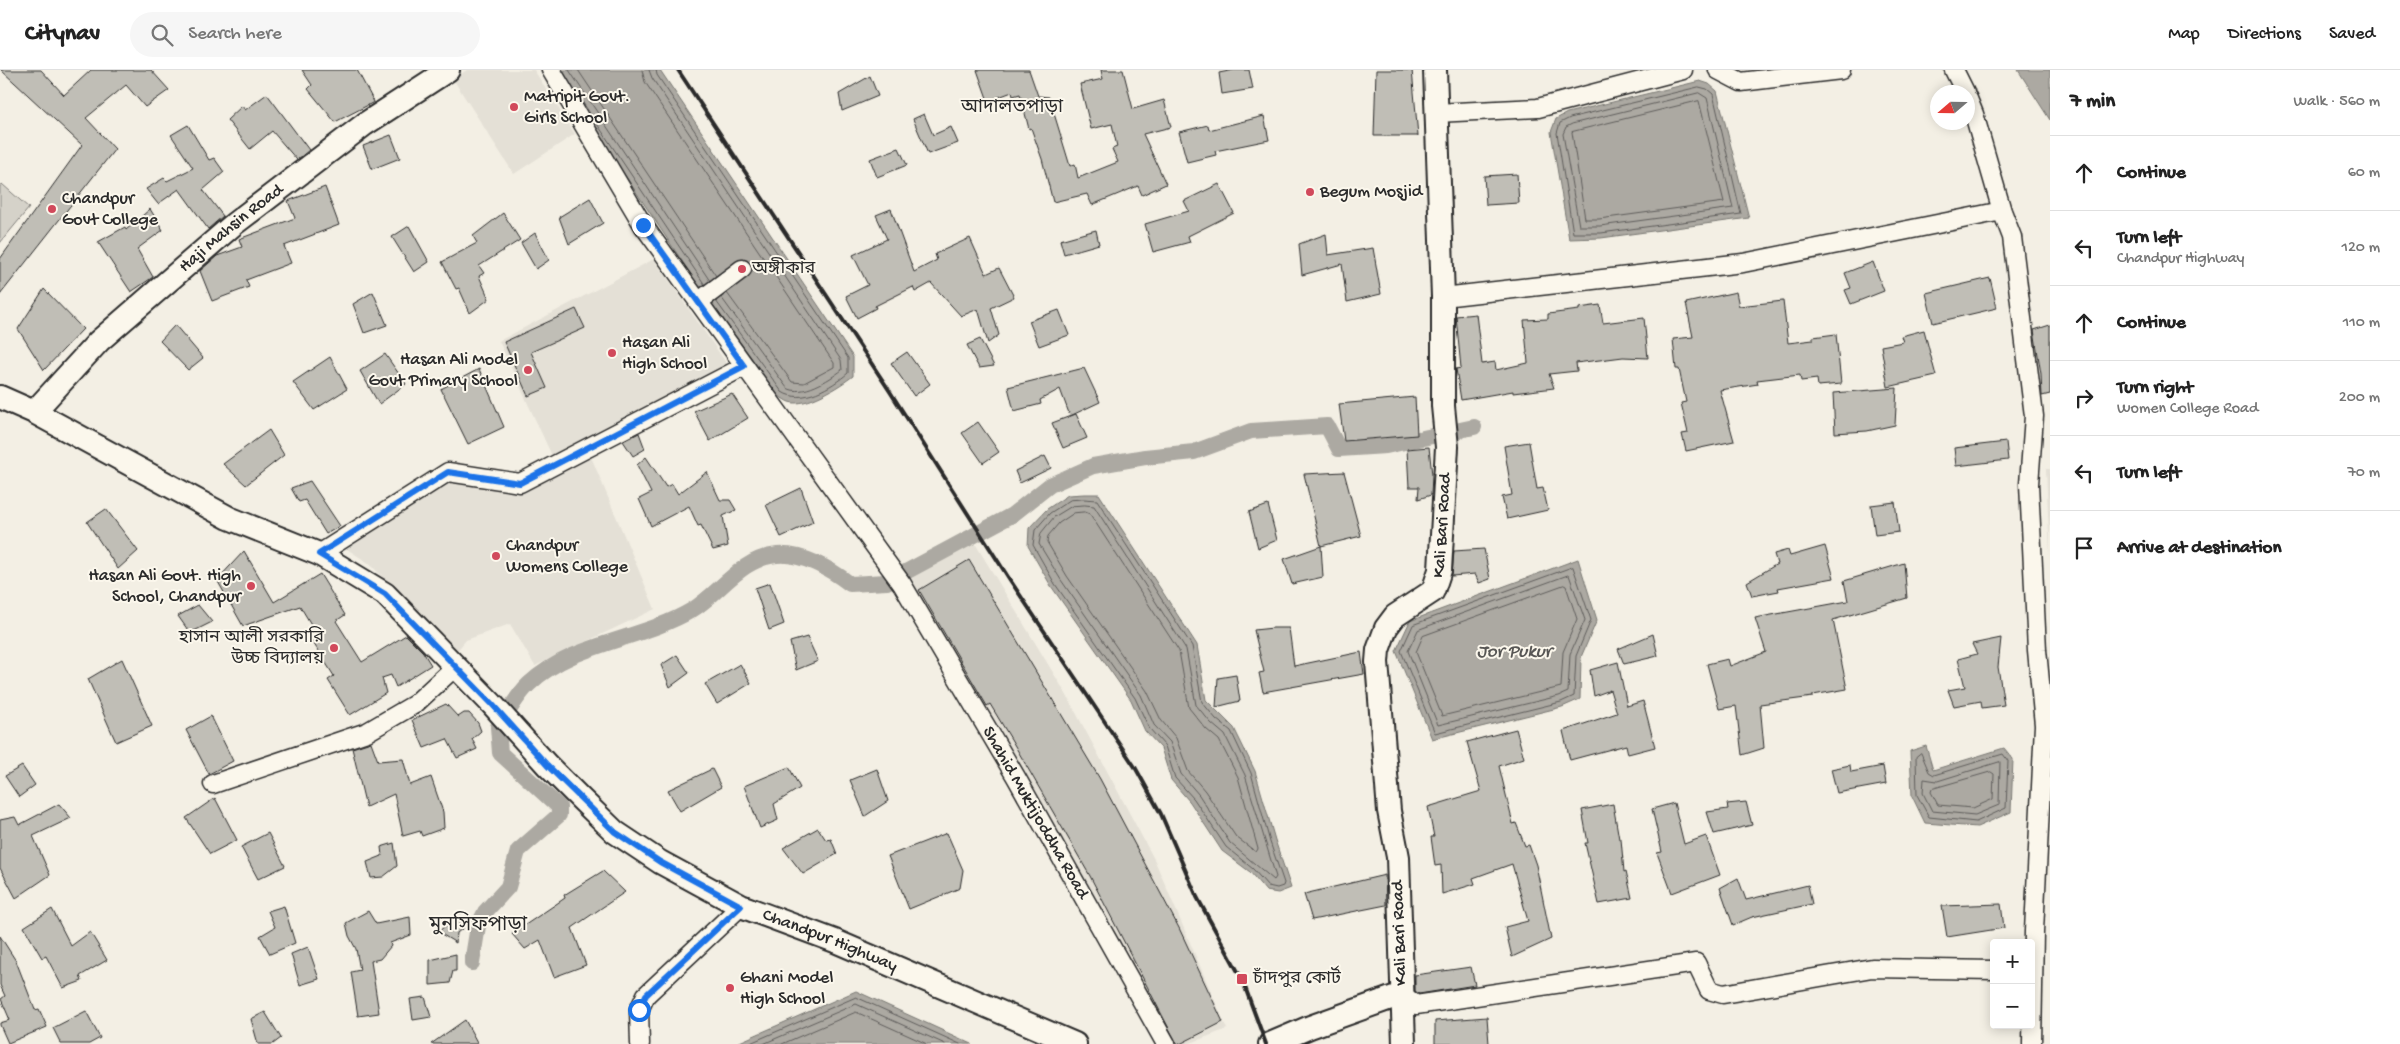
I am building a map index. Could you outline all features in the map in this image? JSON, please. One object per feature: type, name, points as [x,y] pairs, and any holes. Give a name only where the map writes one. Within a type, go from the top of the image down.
[{"type":"main road","name":"Haji Mahsin Road","points":[[34,412],[100,341],[234,224],[366,124],[448,70]]},
{"type":"main road","name":"Kali Bari Road","points":[[1404,1044],[1398,857],[1389,811],[1378,650],[1386,628],[1395,616],[1433,591],[1440,570],[1447,447],[1443,406],[1443,297],[1435,70]]},
{"type":"main road","points":[[0,397],[34,412]]},
{"type":"main road","name":"Chandpur Highway","points":[[34,412],[229,518],[319,554],[385,594],[456,666],[547,765],[615,832],[660,862],[741,906],[835,941],[1075,1044]]},
{"type":"main road","points":[[1270,1044],[1402,994]]},
{"type":"street","name":"Shahid Muktijoddha Road","points":[[551,70],[643,225],[902,584],[1016,777],[1164,1043]]},
{"type":"street","points":[[1436,113],[1538,108],[1683,70]]},
{"type":"street","points":[[1718,70],[1741,82],[1840,70]]},
{"type":"street","points":[[1954,70],[1962,85]]},
{"type":"street","points":[[1975,117],[2002,211],[2012,238],[2034,416],[2029,484],[2044,726],[2034,939]]},
{"type":"street","points":[[1443,297],[1742,263],[2002,211]]},
{"type":"street","points":[[698,302],[742,268]]},
{"type":"street","points":[[319,554],[448,472],[520,483],[744,366]]},
{"type":"street","points":[[213,784],[367,732],[415,704],[456,666]]},
{"type":"street","points":[[640,1044],[639,1010],[646,995],[741,906]]},
{"type":"street","points":[[1402,994],[1416,1005],[1696,963],[1709,990],[1724,994],[1872,968],[1990,970]]},
{"type":"street","points":[[2032,984],[2032,1044]]},
{"type":"shaded area","name":"Matripit Govt. Girls School","points":[[467,70],[534,70],[575,134],[514,174],[453,79]]},
{"type":"shaded area","points":[[2,184],[29,208],[0,243],[0,187]]},
{"type":"shaded area","name":"Hasan Ali High School","points":[[654,259],[727,364],[553,458],[499,341]]},
{"type":"shaded area","name":"Chandpur Womens College","points":[[589,452],[655,609],[535,666],[510,624],[466,640],[455,653],[370,564],[347,549],[452,478],[508,492]]},
{"type":"shaded area","points":[[2046,469],[2050,469],[2050,557]]},
{"type":"shaded area","points":[[973,540],[1066,694],[1155,861],[1227,1029],[1188,1044],[1171,1044],[1067,848],[908,576]]},
{"type":"water","points":[[555,70],[660,70],[853,357],[853,376],[822,395],[804,402],[789,402],[779,396],[692,276]]},
{"type":"water","points":[[2018,70],[2050,70],[2050,120]]},
{"type":"water","points":[[1700,81],[1709,84],[1717,91],[1749,218],[1601,238],[1569,239],[1551,132],[1556,119],[1567,113]]},
{"type":"water","points":[[1099,494],[1197,645],[1206,700],[1234,728],[1255,771],[1291,888],[1278,893],[1266,891],[1250,872],[1222,851],[1190,802],[1171,780],[1161,748],[1145,731],[1131,700],[1051,586],[1028,546],[1029,528],[1047,509],[1068,495]]},
{"type":"water","name":"Jor Pukur","points":[[1578,559],[1597,620],[1581,657],[1580,699],[1562,707],[1432,739],[1396,651],[1410,621]]},
{"type":"water","points":[[1926,746],[1933,770],[2004,748],[2013,759],[2011,812],[1977,827],[1925,823],[1912,796],[1910,751]]},
{"type":"water","points":[[856,991],[972,1044],[735,1044]]},
{"type":"building","name":"Chandpur Govt College","points":[[1,70],[41,70],[64,95],[91,70],[151,70],[169,90],[145,107],[126,85],[86,118],[115,149],[0,295],[0,259],[82,145]]},
{"type":"building","points":[[302,70],[357,70],[374,102],[335,122],[308,89],[312,85]]},
{"type":"building","points":[[977,70],[1029,70],[1038,96],[1049,97],[1070,166],[1075,164],[1078,178],[1118,162],[1112,149],[1117,147],[1112,124],[1091,129],[1080,84],[1103,79],[1101,70],[1123,70],[1133,109],[1164,100],[1171,127],[1143,134],[1166,184],[1142,195],[1138,186],[1092,205],[1087,194],[1053,202],[1042,159],[1031,128],[1029,129],[1020,94],[1013,96],[1012,92],[988,101]]},
{"type":"building","points":[[1249,70],[1253,89],[1222,94],[1219,73]]},
{"type":"building","points":[[1376,70],[1412,70],[1418,136],[1374,136]]},
{"type":"building","points":[[870,76],[878,96],[842,111],[839,94]]},
{"type":"building","points":[[267,94],[309,150],[297,160],[272,131],[250,149],[227,120],[242,106],[245,110]]},
{"type":"building","points":[[924,114],[933,135],[951,127],[958,143],[928,154],[913,119]]},
{"type":"building","points":[[1264,116],[1269,140],[1215,151],[1216,155],[1187,162],[1179,132],[1208,125],[1209,130]]},
{"type":"building","points":[[188,125],[209,160],[214,158],[224,172],[203,190],[223,216],[208,229],[179,189],[158,204],[146,189],[164,178],[167,181],[193,168],[171,135]]},
{"type":"building","points":[[391,135],[400,158],[372,169],[363,146]]},
{"type":"building","points":[[899,148],[907,165],[877,177],[870,159]]},
{"type":"building","points":[[1517,174],[1519,203],[1486,205],[1484,176]]},
{"type":"building","points":[[1219,184],[1234,213],[1188,236],[1190,242],[1153,252],[1145,224],[1189,211],[1184,201]]},
{"type":"building","points":[[325,187],[339,225],[284,246],[291,263],[246,280],[249,287],[212,301],[200,271],[217,256],[242,247],[239,239],[295,218],[288,201]]},
{"type":"building","points":[[590,198],[603,223],[569,244],[559,217]]},
{"type":"building","points":[[150,209],[163,230],[137,249],[153,277],[131,292],[98,242],[125,227],[126,230]]},
{"type":"building","points":[[891,209],[914,272],[937,260],[935,254],[970,238],[986,274],[999,268],[1014,297],[991,308],[999,335],[988,343],[978,309],[961,316],[931,283],[915,292],[913,287],[875,306],[876,308],[857,318],[846,296],[868,285],[853,255],[887,239],[876,215]]},
{"type":"building","points":[[503,213],[520,240],[479,266],[484,273],[479,276],[489,299],[470,313],[459,288],[456,289],[442,262],[477,243],[473,236]]},
{"type":"building","points":[[409,226],[429,262],[414,272],[392,237]]},
{"type":"building","points":[[1096,230],[1099,244],[1064,254],[1060,240]]},
{"type":"building","points":[[535,233],[549,260],[536,269],[521,243]]},
{"type":"building","points":[[1326,234],[1328,255],[1373,248],[1381,294],[1347,302],[1342,264],[1302,275],[1299,244]]},
{"type":"building","points":[[1873,262],[1884,291],[1851,304],[1845,290],[1851,288],[1845,273]]},
{"type":"building","points":[[1990,278],[1997,308],[1933,323],[1926,293]]},
{"type":"building","points":[[44,289],[83,329],[44,370],[18,329]]},
{"type":"building","points":[[373,292],[387,325],[364,333],[353,304]]},
{"type":"building","points":[[1736,292],[1739,306],[1783,301],[1788,343],[1813,340],[1813,337],[1836,334],[1841,384],[1818,386],[1817,379],[1801,381],[1800,375],[1757,380],[1758,384],[1720,390],[1734,441],[1686,451],[1682,434],[1688,433],[1681,403],[1686,402],[1679,369],[1676,369],[1673,339],[1693,337],[1686,303]]},
{"type":"building","points":[[1600,305],[1603,323],[1644,318],[1648,358],[1623,357],[1576,363],[1577,371],[1549,374],[1554,388],[1513,393],[1513,391],[1461,400],[1456,369],[1461,368],[1456,316],[1476,314],[1482,364],[1495,362],[1496,370],[1528,363],[1524,320],[1548,319],[1548,314]]},
{"type":"building","name":"Hasan Ali Model Govt Primary School","points":[[576,309],[585,328],[531,352],[547,388],[528,396],[504,342]]},
{"type":"building","points":[[1059,310],[1069,335],[1039,346],[1029,321]]},
{"type":"building","points":[[175,325],[203,358],[188,370],[160,341]]},
{"type":"building","points":[[2050,325],[2050,394],[2042,396],[2041,374],[2034,330]]},
{"type":"building","points":[[1924,330],[1936,376],[1888,387],[1881,346],[1903,342],[1901,336]]},
{"type":"building","points":[[980,339],[994,366],[979,368],[967,345]]},
{"type":"building","points":[[907,352],[930,384],[914,396],[891,363]]},
{"type":"building","points":[[385,354],[406,384],[379,404],[360,371]]},
{"type":"building","points":[[330,357],[347,389],[314,410],[293,382]]},
{"type":"building","points":[[1084,368],[1100,402],[1070,416],[1060,389],[1040,400],[1041,404],[1014,411],[1008,387]]},
{"type":"building","points":[[479,369],[504,427],[468,444],[441,389]]},
{"type":"building","points":[[1897,388],[1895,425],[1867,431],[1835,433],[1833,393]]},
{"type":"building","points":[[732,394],[748,418],[710,441],[694,411]]},
{"type":"building","points":[[1415,397],[1417,435],[1344,441],[1339,404]]},
{"type":"building","points":[[1076,414],[1087,438],[1063,448],[1052,423]]},
{"type":"building","points":[[978,422],[999,452],[983,463],[962,433]]},
{"type":"building","points":[[269,430],[284,455],[246,485],[223,464]]},
{"type":"building","points":[[639,433],[645,449],[633,456],[623,441]]},
{"type":"building","points":[[1529,442],[1537,489],[1543,488],[1548,510],[1507,519],[1502,497],[1512,495],[1504,446]]},
{"type":"building","points":[[2006,442],[2008,460],[1956,466],[1954,448]]},
{"type":"building","points":[[1429,447],[1432,475],[1431,495],[1418,499],[1419,487],[1409,487],[1407,449]]},
{"type":"building","points":[[1045,456],[1051,468],[1020,483],[1015,471]]},
{"type":"building","points":[[646,457],[666,487],[672,484],[678,494],[707,472],[720,500],[730,500],[736,510],[723,516],[728,546],[713,550],[701,525],[698,526],[689,506],[651,526],[639,499],[651,493],[637,465]]},
{"type":"building","points":[[1344,472],[1361,536],[1321,546],[1304,474]]},
{"type":"building","points":[[310,481],[340,526],[326,534],[305,500],[299,502],[291,488]]},
{"type":"building","points":[[801,488],[813,522],[781,537],[766,505]]},
{"type":"building","points":[[1895,502],[1899,532],[1875,535],[1871,505]]},
{"type":"building","points":[[1268,505],[1277,540],[1258,548],[1249,512]]},
{"type":"building","points":[[106,509],[138,551],[118,569],[87,522]]},
{"type":"building","points":[[1321,546],[1323,577],[1292,584],[1284,559]]},
{"type":"building","points":[[1825,546],[1834,578],[1778,588],[1779,591],[1752,596],[1747,582],[1777,564],[1774,554],[1788,550],[1790,556]]},
{"type":"building","points":[[1484,549],[1490,579],[1479,583],[1475,574],[1452,576],[1454,551]]},
{"type":"building","name":"হাসান আলী সরকারি উচ্চ বিদ্যালয়","points":[[244,551],[274,602],[320,574],[345,615],[336,621],[362,662],[406,635],[423,652],[431,665],[396,687],[391,675],[382,678],[386,693],[350,715],[328,680],[334,676],[307,633],[315,631],[300,606],[243,626],[217,580]]},
{"type":"building","points":[[969,560],[1100,779],[1179,928],[1223,1022],[1180,1044],[1177,1044],[1090,876],[1011,739],[990,704],[987,706],[919,590]]},
{"type":"building","points":[[1904,563],[1907,598],[1833,620],[1847,689],[1813,695],[1813,697],[1760,704],[1764,748],[1742,755],[1736,706],[1719,709],[1707,664],[1728,659],[1730,666],[1766,652],[1755,618],[1848,601],[1844,581]]},
{"type":"building","points":[[770,583],[784,624],[769,630],[755,588]]},
{"type":"building","points":[[198,605],[212,622],[190,633],[178,616]]},
{"type":"building","points":[[1289,628],[1294,666],[1361,652],[1364,674],[1263,692],[1259,673],[1264,672],[1254,630]]},
{"type":"building","points":[[1653,634],[1658,656],[1624,664],[1618,649]]},
{"type":"building","points":[[807,637],[818,661],[796,670],[790,642]]},
{"type":"building","points":[[2001,638],[1998,667],[2004,705],[1982,708],[1981,701],[1954,706],[1948,690],[1965,687],[1958,659],[1977,654],[1972,644]]},
{"type":"building","points":[[677,655],[689,673],[670,687],[661,665]]},
{"type":"building","points":[[122,659],[152,726],[116,742],[88,679]]},
{"type":"building","points":[[1618,662],[1627,706],[1643,701],[1655,747],[1628,754],[1626,745],[1570,760],[1563,731],[1617,713],[1610,690],[1594,696],[1590,670]]},
{"type":"building","points":[[740,664],[751,683],[717,704],[705,684]]},
{"type":"building","points":[[1236,675],[1240,701],[1216,707],[1218,678]]},
{"type":"building","points":[[446,704],[458,717],[464,713],[469,713],[478,723],[481,731],[472,739],[477,749],[457,758],[447,739],[424,748],[412,720]]},
{"type":"building","points":[[211,716],[233,761],[209,774],[186,730]]},
{"type":"building","points":[[1516,729],[1524,758],[1499,766],[1513,824],[1516,823],[1525,846],[1529,845],[1536,865],[1551,939],[1512,957],[1505,927],[1528,921],[1512,864],[1473,878],[1475,884],[1442,894],[1441,865],[1435,866],[1431,837],[1434,837],[1428,807],[1481,791],[1467,742]]},
{"type":"building","points":[[371,742],[378,761],[403,759],[410,785],[431,777],[443,812],[444,828],[422,836],[420,831],[403,836],[394,794],[366,807],[352,748]]},
{"type":"building","points":[[1850,765],[1851,772],[1883,766],[1886,784],[1837,793],[1831,769]]},
{"type":"building","points":[[22,766],[35,785],[19,797],[5,776]]},
{"type":"building","points":[[789,767],[800,788],[774,804],[778,820],[760,828],[744,786]]},
{"type":"building","points":[[712,769],[721,787],[680,811],[668,790]]},
{"type":"building","points":[[877,769],[888,801],[865,816],[850,780]]},
{"type":"building","points":[[215,798],[237,840],[210,854],[186,818]]},
{"type":"building","points":[[1746,802],[1752,825],[1714,834],[1707,812],[1728,809],[1727,804]]},
{"type":"building","points":[[1674,803],[1684,844],[1706,836],[1720,875],[1672,893],[1657,853],[1662,852],[1652,809]]},
{"type":"building","points":[[59,804],[71,818],[33,836],[50,875],[16,898],[0,868],[0,820],[15,817],[19,825]]},
{"type":"building","points":[[1613,804],[1619,839],[1621,839],[1624,872],[1626,871],[1632,898],[1599,904],[1585,843],[1588,843],[1582,810]]},
{"type":"building","points":[[818,828],[826,840],[831,839],[837,854],[803,874],[783,848]]},
{"type":"building","points":[[268,833],[285,866],[258,879],[241,847]]},
{"type":"building","points":[[947,833],[963,870],[960,888],[909,909],[888,856]]},
{"type":"building","points":[[394,843],[397,866],[383,877],[371,878],[367,862],[382,856],[381,847]]},
{"type":"building","points":[[603,871],[625,892],[572,928],[586,965],[554,977],[540,940],[525,949],[512,934],[565,898],[564,895]]},
{"type":"building","points":[[1385,875],[1386,905],[1312,920],[1304,894]]},
{"type":"building","points":[[1738,878],[1746,900],[1808,885],[1812,904],[1752,917],[1733,925],[1720,888]]},
{"type":"building","points":[[2001,904],[2004,928],[1947,937],[1942,906]]},
{"type":"building","points":[[284,906],[295,943],[270,954],[260,936],[275,927],[268,911]]},
{"type":"building","points":[[52,909],[71,946],[90,932],[107,960],[80,976],[82,981],[63,988],[46,956],[42,958],[24,927]]},
{"type":"building","points":[[368,911],[376,924],[410,917],[411,935],[390,943],[391,946],[380,959],[371,961],[379,1013],[358,1016],[351,972],[360,970],[356,949],[349,936],[346,923]]},
{"type":"building","points":[[459,914],[469,923],[457,933],[456,943],[438,932]]},
{"type":"building","points":[[0,936],[16,961],[35,1010],[39,1009],[47,1027],[8,1043],[0,1025],[0,1023],[10,1020],[1,999],[5,996],[0,985]]},
{"type":"building","points":[[308,947],[319,979],[300,985],[291,954]]},
{"type":"building","points":[[456,954],[456,971],[453,971],[450,983],[430,985],[430,960]]},
{"type":"building","points":[[1471,967],[1475,985],[1419,994],[1415,991],[1415,975]]},
{"type":"building","points":[[425,997],[431,1017],[413,1020],[410,999]]},
{"type":"building","points":[[86,1011],[100,1038],[89,1044],[61,1044],[53,1028]]},
{"type":"building","points":[[265,1012],[281,1038],[273,1044],[258,1044],[251,1019]]},
{"type":"building","points":[[1487,1017],[1489,1044],[1435,1044],[1435,1021]]},
{"type":"building","points":[[465,1020],[478,1044],[431,1044]]},
{"type":"waterway","points":[[472,963],[478,926],[485,912],[508,887],[518,851],[559,815],[559,807],[500,753],[498,727],[525,688],[547,670],[566,659],[652,628],[692,610],[742,569],[752,562],[764,558],[787,555],[806,559],[834,573],[850,584],[887,582],[1012,515],[1050,485],[1093,466],[1145,457],[1194,452],[1251,431],[1327,426],[1339,449],[1386,446],[1474,427]]},
{"type":"railway","points":[[678,70],[889,390],[1010,580],[1135,767],[1161,814],[1197,897],[1242,979],[1266,1044]]},
{"type":"place","name":"Matripit Govt. Girls School","points":[[514,107]]},
{"type":"place","name":"Begum Mosjid","points":[[1310,192]]},
{"type":"place","name":"Chandpur Govt College","points":[[52,209]]},
{"type":"place","name":"অঙ্গীকার","points":[[742,269]]},
{"type":"place","name":"Hasan Ali High School","points":[[612,353]]},
{"type":"place","name":"Hasan Ali Model Govt Primary School","points":[[528,370]]},
{"type":"place","name":"Chandpur Womens College","points":[[496,556]]},
{"type":"place","name":"Hasan Ali Govt. High School, Chandpur","points":[[251,586]]},
{"type":"place","name":"হাসান আলী সরকারি উচ্চ বিদ্যালয়","points":[[334,648]]},
{"type":"place","name":"চাঁদপুর কোর্ট","points":[[1242,979]]},
{"type":"place","name":"Ghani Model High School","points":[[730,988]]},
{"type":"district","name":"আদালতপাড়া","points":[[1012,108]]},
{"type":"district","name":"মুনসিফপাড়া","points":[[478,926]]},
{"type":"route","points":[[639,1010],[646,995],[741,906],[660,862],[615,832],[547,765],[492,704],[385,594],[319,554],[448,472],[520,483],[744,366],[643,225]]}]
